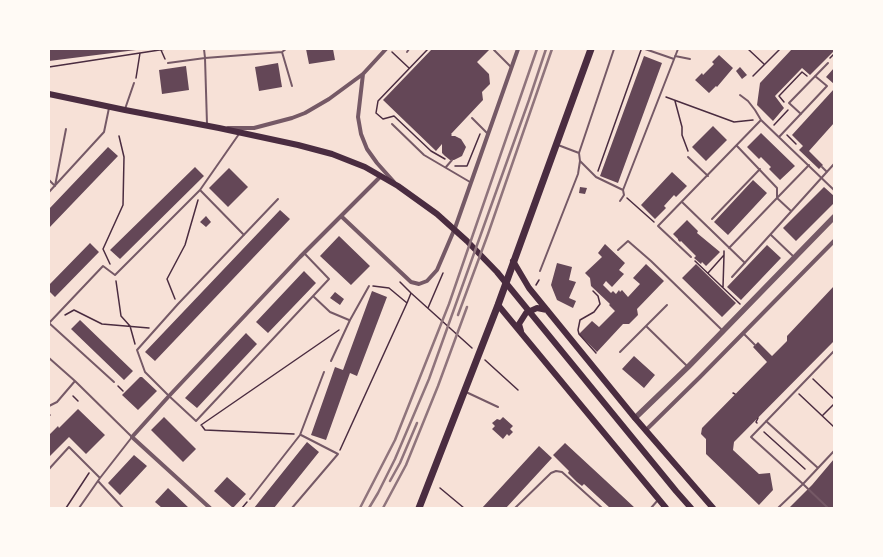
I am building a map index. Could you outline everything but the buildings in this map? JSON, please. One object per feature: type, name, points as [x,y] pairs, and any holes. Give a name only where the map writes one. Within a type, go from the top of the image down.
[{"type":"main road","points":[[419,508],[498,305],[591,49]]},
{"type":"main road","points":[[49,94],[207,125],[298,145],[332,154],[365,167],[398,186],[437,214],[467,241],[497,272],[691,508]]},
{"type":"main road","points":[[514,261],[529,288],[646,430],[713,508]]},
{"type":"main road","points":[[498,305],[666,508]]},
{"type":"main road","points":[[523,336],[519,324],[526,313],[537,308],[547,310]]},
{"type":"street","points":[[219,128],[254,128],[305,113],[329,99],[363,74],[386,49]]},
{"type":"street","points":[[341,216],[411,282],[419,284],[424,283],[431,278],[437,270],[455,228],[518,49]]},
{"type":"street","points":[[363,74],[358,117],[361,134],[367,149],[377,163],[398,186]]},
{"type":"street","points":[[210,508],[132,437],[168,396],[304,253],[381,176]]},
{"type":"street","points":[[636,418],[834,218]]},
{"type":"street","points":[[646,430],[834,241]]},
{"type":"lane","points":[[204,49],[207,125]]},
{"type":"lane","points":[[168,63],[205,58],[282,52],[286,49]]},
{"type":"lane","points":[[540,271],[578,174],[580,161],[579,153],[614,49]]},
{"type":"lane","points":[[645,49],[674,60]]},
{"type":"lane","points":[[620,201],[624,195],[623,190],[678,49]]},
{"type":"lane","points":[[494,50],[512,68]]},
{"type":"lane","points":[[282,52],[292,86]]},
{"type":"lane","points":[[675,56],[690,59]]},
{"type":"lane","points":[[801,114],[789,103],[828,63]]},
{"type":"lane","points":[[780,137],[826,86],[815,76]]},
{"type":"lane","points":[[125,110],[134,84]]},
{"type":"lane","points":[[740,95],[756,110],[761,120],[834,190]]},
{"type":"lane","points":[[49,192],[104,132],[110,106]]},
{"type":"lane","points":[[472,118],[488,134]]},
{"type":"lane","points":[[690,257],[658,226],[761,120]]},
{"type":"lane","points":[[392,124],[424,155],[471,182]]},
{"type":"lane","points":[[55,186],[66,129]]},
{"type":"lane","points":[[114,382],[49,323],[103,266],[115,275],[200,190],[240,132]]},
{"type":"lane","points":[[557,145],[568,147],[579,153]]},
{"type":"lane","points":[[737,146],[777,188],[777,198],[791,211]]},
{"type":"lane","points":[[690,158],[708,176]]},
{"type":"lane","points":[[446,167],[452,160]]},
{"type":"lane","points":[[580,161],[596,177],[623,190]]},
{"type":"lane","points":[[732,277],[834,164]]},
{"type":"lane","points":[[729,248],[808,165]]},
{"type":"lane","points":[[822,167],[827,172]]},
{"type":"lane","points":[[712,219],[760,169]]},
{"type":"lane","points":[[49,180],[55,186]]},
{"type":"lane","points":[[200,190],[244,235]]},
{"type":"lane","points":[[278,198],[178,304],[137,350],[145,372],[168,396],[196,421],[329,279],[304,253]]},
{"type":"lane","points":[[682,202],[745,264]]},
{"type":"lane","points":[[771,235],[795,258]]},
{"type":"lane","points":[[618,250],[628,241],[651,261],[723,331]]},
{"type":"lane","points":[[332,361],[348,324],[369,286]]},
{"type":"lane","points":[[313,296],[330,312],[350,320]]},
{"type":"lane","points":[[620,352],[666,305]]},
{"type":"lane","points":[[646,326],[688,367]]},
{"type":"lane","points":[[743,333],[755,345]]},
{"type":"lane","points":[[828,508],[751,437],[834,351]]},
{"type":"lane","points":[[49,358],[75,381],[132,437],[97,481],[79,508]]},
{"type":"lane","points":[[250,499],[300,435],[324,372]]},
{"type":"lane","points":[[49,406],[57,402],[75,381]]},
{"type":"lane","points":[[464,392],[498,407]]},
{"type":"lane","points":[[766,421],[818,468]]},
{"type":"lane","points":[[292,508],[338,454],[300,435]]},
{"type":"lane","points":[[49,469],[69,447],[100,478]]},
{"type":"lane","points":[[778,508],[803,484],[834,450]]},
{"type":"lane","points":[[515,508],[550,473],[556,471],[562,472],[602,508]]},
{"type":"lane","points":[[97,481],[123,508]]},
{"type":"lane","points":[[651,508],[658,500]]},
{"type":"path","points":[[49,67],[166,49]]},
{"type":"path","points":[[428,49],[378,101],[376,113],[384,120],[394,116],[431,151],[456,166],[467,166],[483,129]]},
{"type":"path","points":[[596,177],[641,49]]},
{"type":"path","points":[[748,49],[764,64]]},
{"type":"path","points":[[753,76],[780,49]]},
{"type":"path","points":[[161,50],[168,63]]},
{"type":"path","points":[[392,52],[409,68]]},
{"type":"path","points":[[134,84],[137,76],[140,53]]},
{"type":"path","points":[[659,95],[734,122],[761,120]]},
{"type":"path","points":[[675,100],[682,127],[682,135],[690,158]]},
{"type":"path","points":[[787,135],[796,144]]},
{"type":"path","points":[[119,136],[124,157],[123,205],[103,249],[115,275],[121,316],[130,326],[137,350]]},
{"type":"path","points":[[178,304],[167,279],[185,245],[200,190]]},
{"type":"path","points":[[624,195],[658,226]]},
{"type":"path","points":[[723,288],[724,243]]},
{"type":"path","points":[[708,273],[724,255]]},
{"type":"path","points":[[690,257],[742,305]]},
{"type":"path","points":[[535,286],[539,280]]},
{"type":"path","points":[[369,286],[389,288],[407,303]]},
{"type":"path","points":[[593,291],[598,296],[600,304],[594,312],[580,320],[578,330],[579,334],[596,353]]},
{"type":"path","points":[[338,454],[411,293]]},
{"type":"path","points":[[430,309],[444,322]]},
{"type":"path","points":[[61,316],[74,310],[102,324],[156,329]]},
{"type":"path","points":[[300,435],[205,430],[201,425],[348,324]]},
{"type":"path","points":[[810,376],[834,399]]},
{"type":"path","points":[[503,377],[518,390]]},
{"type":"path","points":[[118,387],[123,391]]},
{"type":"path","points":[[796,391],[834,427]]},
{"type":"path","points":[[73,396],[78,402]]},
{"type":"path","points":[[823,415],[834,404]]},
{"type":"path","points":[[764,432],[805,469]]},
{"type":"path","points":[[66,508],[92,469]]},
{"type":"path","points":[[440,488],[464,508]]},
{"type":"railway","points":[[360,508],[395,440],[449,304],[537,49]]},
{"type":"railway","points":[[369,508],[395,459],[429,379],[546,49]]},
{"type":"railway","points":[[458,315],[488,234],[552,49]]},
{"type":"railway","points":[[383,508],[406,465],[438,386],[467,307]]},
{"type":"railway","points":[[390,481],[400,463],[417,423]]}]
